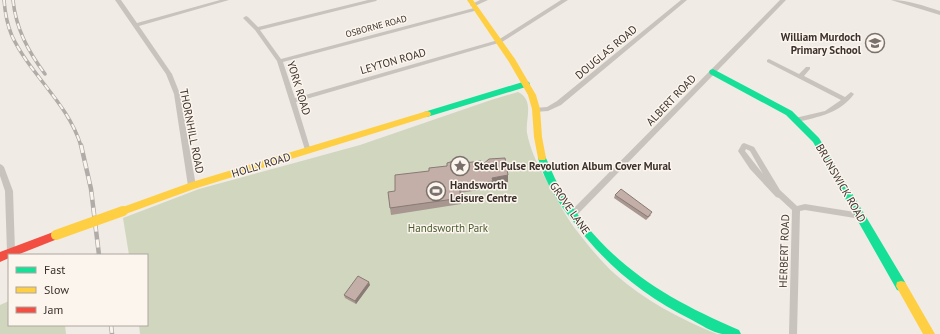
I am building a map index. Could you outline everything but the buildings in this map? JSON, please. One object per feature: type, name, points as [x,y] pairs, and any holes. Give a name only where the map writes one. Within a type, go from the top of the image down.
[{"type":"street","name":"THORNHILL ROAD","points":[[118,0],[169,74],[177,94],[192,186]]},
{"type":"street","points":[[135,25],[226,0]]},
{"type":"street","points":[[257,29],[374,0]]},
{"type":"street","name":"OSBORNE ROAD","points":[[280,60],[473,5],[485,0]]},
{"type":"street","name":"LEYTON ROAD","points":[[292,101],[500,41],[565,0]]},
{"type":"street","name":"DOUGLAS ROAD","points":[[537,110],[548,109],[559,103],[684,0]]},
{"type":"street","name":"ALBERT ROAD","points":[[573,214],[783,0]]},
{"type":"street","points":[[894,0],[910,2],[940,13]]},
{"type":"street","name":"GROVE LANE","points":[[473,5],[500,41],[534,98],[537,110],[539,142],[546,170],[553,185],[603,253],[630,278],[676,308],[735,334]]},
{"type":"street","name":"YORK ROAD","points":[[246,18],[257,29],[280,60],[308,151]]},
{"type":"street","points":[[769,61],[846,100]]},
{"type":"street","points":[[800,77],[808,68]]},
{"type":"street","name":"BRUNSWICK ROAD","points":[[713,72],[775,105],[797,120],[816,140],[929,334]]},
{"type":"street","name":"HOLLY ROAD","points":[[0,257],[56,235],[192,186],[526,84]]},
{"type":"street","points":[[797,120],[831,112],[839,107],[851,94]]},
{"type":"street","points":[[779,195],[752,149],[748,146],[744,146],[741,151],[762,179],[779,195],[796,209]]},
{"type":"street","points":[[0,166],[9,191],[11,252]]},
{"type":"street","name":"HERBERT ROAD","points":[[793,334],[796,209],[805,207],[861,216]]},
{"type":"green space","name":"Handsworth Park","points":[[518,92],[526,100],[528,105],[527,133],[541,171],[565,214],[598,257],[626,283],[650,300],[676,315],[717,334],[140,334],[139,326],[148,326],[148,254],[129,254],[123,218],[199,189],[360,145]]},
{"type":"green space","points":[[8,301],[8,326],[65,326],[66,334],[0,334],[0,305]]},
{"type":"railway","points":[[4,0],[6,18],[12,36],[29,64],[67,116],[81,146]]},
{"type":"railway","points":[[13,0],[20,30],[33,57],[45,74]]},
{"type":"railway","points":[[81,145],[91,189],[99,254]]},
{"type":"railway","points":[[111,326],[112,334]]},
{"type":"traffic: fast","points":[[713,72],[789,113],[816,140],[901,286]]},
{"type":"traffic: fast","points":[[427,114],[526,84]]},
{"type":"traffic: fast","points":[[542,158],[551,182],[560,196],[592,238],[609,257],[646,288],[687,312],[735,334]]},
{"type":"traffic: slow","points":[[470,0],[512,61],[532,95],[536,109],[538,137],[542,158]]},
{"type":"traffic: slow","points":[[123,211],[192,186],[427,114]]},
{"type":"traffic: slow","points":[[56,235],[123,211]]},
{"type":"traffic: slow","points":[[901,286],[929,334]]},
{"type":"traffic: jam","points":[[0,257],[56,235]]},
{"type":"place","name":"William Murdoch Primary School","points":[[875,43]]},
{"type":"place","name":"Steel Pulse Revolution Album Cover Mural","points":[[460,166]]},
{"type":"place","name":"Handsworth Leisure Centre","points":[[436,191]]}]
